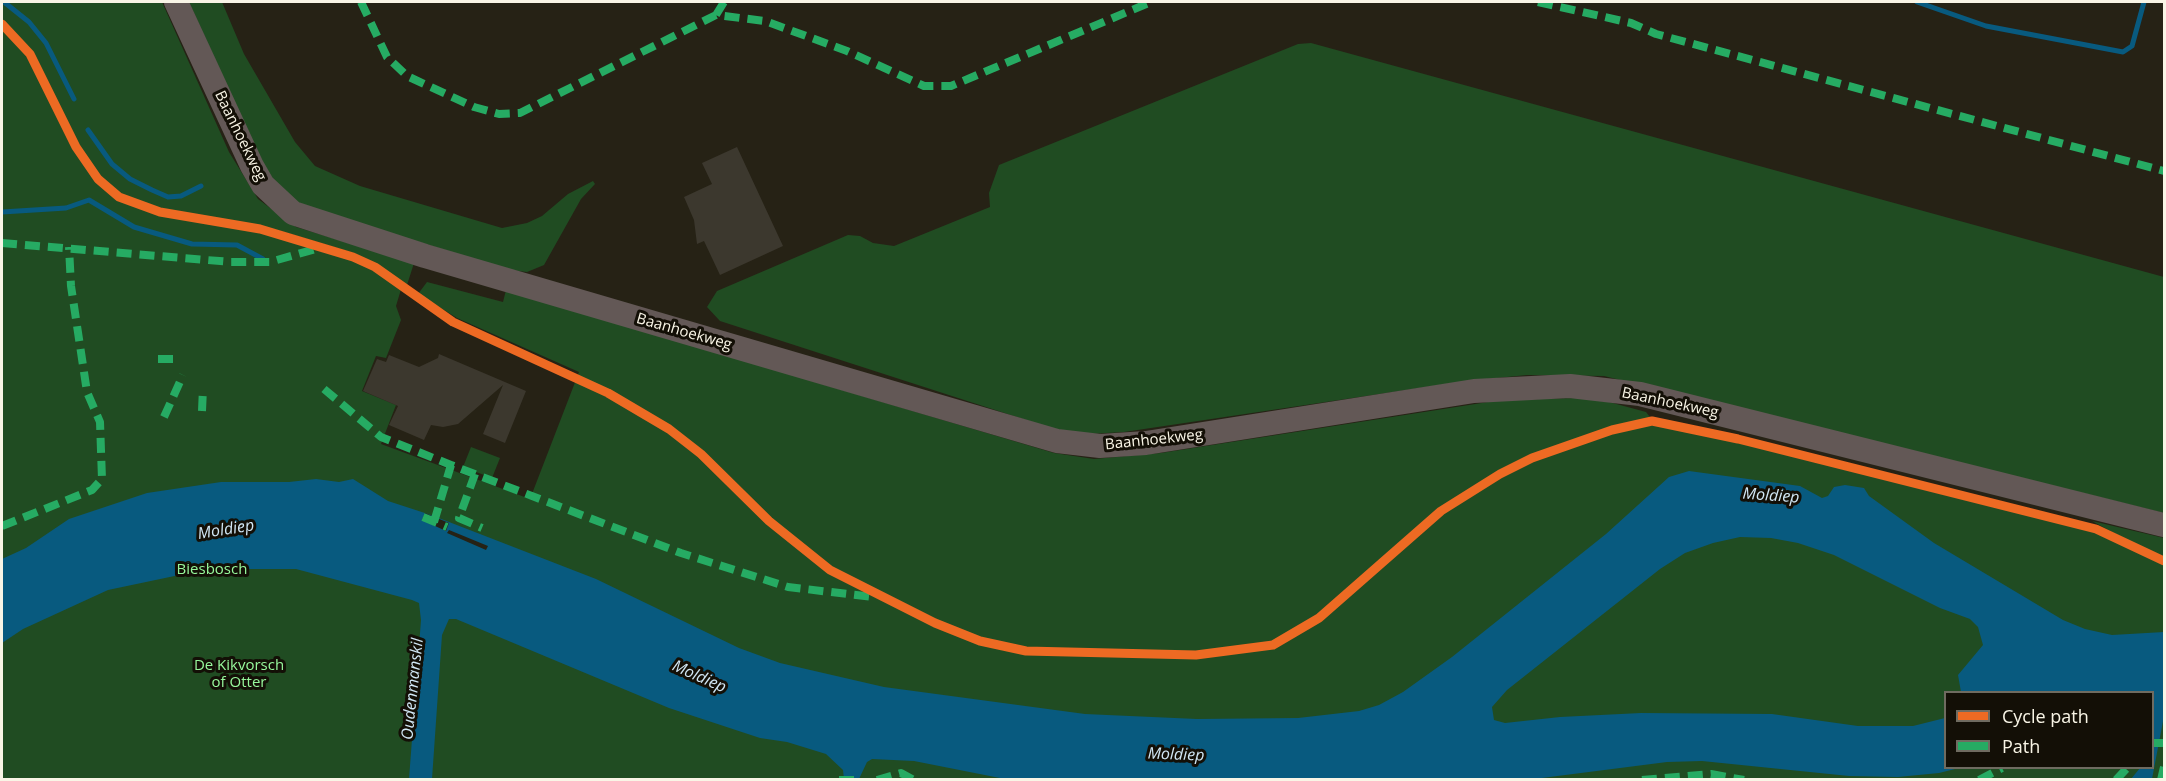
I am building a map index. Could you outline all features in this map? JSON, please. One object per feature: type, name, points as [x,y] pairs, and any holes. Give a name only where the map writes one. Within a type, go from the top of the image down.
[{"type":"street","name":"Baanhoekweg","points":[[176,2],[252,166],[263,185],[293,213],[405,250],[1057,441],[1100,446],[1136,444],[1474,391],[1570,386],[1640,394],[2164,525]]},
{"type":"green space","name":"Biesbosch","points":[[2,2],[162,2],[229,152],[258,199],[296,227],[414,263],[407,285],[354,253],[274,229],[273,232],[353,257],[375,267],[402,286],[396,306],[401,320],[386,358],[376,356],[362,391],[396,405],[381,444],[530,499],[579,372],[457,318],[418,294],[427,282],[503,302],[506,290],[1054,453],[1094,459],[1161,453],[1501,400],[1578,398],[1609,402],[1646,412],[1653,421],[1738,439],[2096,529],[2164,561],[2164,779],[2,779]]},
{"type":"green space","points":[[189,2],[222,2],[244,54],[295,142],[315,166],[360,186],[502,228],[527,223],[542,216],[568,194],[593,181],[595,184],[581,199],[544,265],[527,272],[510,270],[298,205],[266,171]]},
{"type":"green space","points":[[1311,43],[2164,277],[2164,513],[1604,376],[1527,375],[1467,381],[1124,432],[1089,434],[1054,429],[720,321],[707,307],[717,291],[848,235],[860,236],[873,243],[894,246],[990,207],[989,193],[999,165],[1298,44]]},
{"type":"green space","points":[[471,447],[500,458],[492,478],[463,467]]},
{"type":"green space","points":[[2092,521],[2164,538],[2164,557],[2132,543]]},
{"type":"water","name":"Moldiep","points":[[1689,471],[1800,486],[1822,498],[1828,496],[1834,487],[1845,485],[1864,488],[1869,496],[1934,543],[2063,620],[2085,629],[2112,635],[2164,632],[2164,716],[2154,768],[2154,691],[1961,691],[1958,675],[1983,645],[1978,627],[1970,619],[1940,608],[1834,555],[1798,543],[1771,538],[1740,537],[1713,543],[1685,553],[1660,569],[1507,690],[1492,707],[1494,720],[1505,723],[1560,717],[1641,713],[1772,714],[1858,726],[1913,726],[1944,718],[1944,769],[1955,769],[1898,777],[1849,776],[1702,761],[1667,762],[1534,779],[1010,780],[914,761],[872,759],[867,762],[859,779],[844,779],[843,770],[826,754],[787,742],[760,738],[669,708],[456,619],[449,619],[442,635],[432,779],[409,779],[421,620],[419,603],[412,600],[296,569],[233,569],[184,574],[108,590],[23,629],[2,643],[2,559],[26,548],[69,519],[147,493],[221,482],[289,482],[316,479],[339,482],[353,479],[388,501],[431,515],[596,579],[739,648],[780,663],[884,687],[1085,714],[1197,719],[1298,718],[1359,711],[1379,705],[1403,692],[1452,657],[1606,534],[1669,477]]},
{"type":"water","points":[[2139,769],[2154,769],[2152,779],[2131,779]]},
{"type":"pier","points":[[425,513],[449,523],[446,531],[422,520]]},
{"type":"pier","points":[[449,530],[488,546],[486,550],[447,533]]},
{"type":"building","points":[[737,147],[783,246],[720,275],[704,241],[697,244],[694,220],[684,197],[712,184],[702,163]]},
{"type":"building","points":[[439,354],[526,391],[505,443],[483,434],[503,385],[458,424],[443,427],[431,425],[424,440],[389,425],[398,406],[363,391],[377,359],[386,362],[389,355],[419,367],[438,358]]},
{"type":"waterway","points":[[4,2],[29,22],[46,43],[74,99]]},
{"type":"waterway","points":[[1917,2],[1986,26],[2123,52],[2132,46],[2144,2]]},
{"type":"waterway","points":[[88,130],[112,164],[130,179],[152,190],[168,197],[181,196],[201,186]]},
{"type":"waterway","points":[[2,212],[66,208],[89,200],[134,227],[192,244],[237,245],[263,259]]},
{"type":"marked path","points":[[361,2],[387,57],[407,76],[474,107],[499,114],[520,113],[716,15],[765,21],[847,51],[924,86],[951,86],[1151,2]]},
{"type":"marked path","points":[[716,15],[724,2]]},
{"type":"marked path","points":[[1538,2],[1631,23],[1656,34],[2164,171]]},
{"type":"marked path","points":[[2,243],[231,262],[270,262],[319,248]]},
{"type":"marked path","points":[[2,526],[92,490],[102,479],[100,422],[87,392],[71,286],[69,247]]},
{"type":"marked path","points":[[158,359],[181,359]]},
{"type":"marked path","points":[[164,417],[183,375]]},
{"type":"marked path","points":[[202,411],[203,388]]},
{"type":"marked path","points":[[324,389],[381,437],[681,553],[788,587],[873,597]]},
{"type":"marked path","points":[[434,522],[451,465]]},
{"type":"marked path","points":[[475,474],[459,518],[482,528]]},
{"type":"marked path","points":[[423,517],[447,527]]},
{"type":"marked path","points":[[2154,743],[2164,743]]},
{"type":"marked path","points":[[2161,780],[2164,767]]},
{"type":"marked path","points":[[1979,780],[2000,769]]},
{"type":"marked path","points":[[2116,780],[2126,769]]},
{"type":"marked path","points":[[877,780],[901,773],[914,780]]},
{"type":"marked path","points":[[1642,780],[1711,774],[1744,780]]},
{"type":"marked path","points":[[839,780],[854,780]]},
{"type":"cycle path","points":[[2,24],[30,54],[76,147],[98,179],[119,197],[160,212],[260,229],[353,257],[375,267],[453,322],[608,393],[669,429],[701,454],[769,521],[830,570],[935,623],[980,641],[1026,651],[1196,655],[1273,645],[1319,618],[1441,511],[1500,474],[1532,458],[1612,430],[1652,421],[1738,439],[2096,529],[2164,561]]},
{"type":"park label","name":"De Kikvorsch of Otter","points":[[239,674]]},
{"type":"water label","name":"Oudenmanskil","points":[[413,689]]}]
